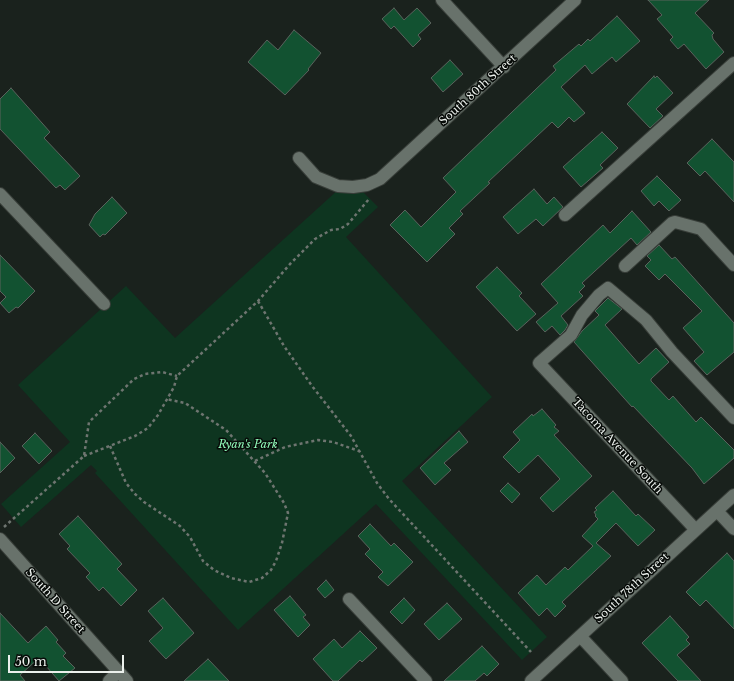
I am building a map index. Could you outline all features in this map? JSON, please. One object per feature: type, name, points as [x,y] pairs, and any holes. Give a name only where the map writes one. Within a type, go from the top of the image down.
[{"type":"street","points":[[442,0],[504,66]]},
{"type":"street","name":"South 80th Street","points":[[380,179],[575,0]]},
{"type":"street","points":[[564,215],[734,63]]},
{"type":"street","points":[[299,158],[316,177],[338,186],[353,187],[366,185],[380,179]]},
{"type":"street","points":[[0,194],[104,304]]},
{"type":"street","points":[[625,266],[672,223],[681,223],[701,229],[734,265]]},
{"type":"street","name":"Tacoma Avenue South","points":[[696,530],[539,363],[571,335],[582,315],[599,295],[608,288],[646,320],[672,352],[734,418]]},
{"type":"street","name":"South 78th Street","points":[[531,681],[734,495]]},
{"type":"street","points":[[716,511],[734,530]]},
{"type":"street","name":"South D Street","points":[[0,539],[122,677]]},
{"type":"street","points":[[349,599],[426,681]]},
{"type":"street","points":[[580,636],[622,681]]},
{"type":"street","points":[[109,681],[122,677]]},
{"type":"path","points":[[0,531],[84,456],[135,436],[148,428],[158,415],[174,387],[177,376],[258,301],[290,264],[315,239],[331,230],[348,224],[370,198],[380,179]]},
{"type":"path","points":[[258,301],[284,346],[312,386],[351,436],[377,483],[389,499],[531,652]]},
{"type":"path","points":[[84,456],[89,422],[134,379],[145,374],[162,372],[177,376]]},
{"type":"path","points":[[110,446],[126,482],[135,494],[144,502],[180,526],[190,537],[204,561],[214,570],[231,578],[249,582],[262,578],[271,570],[276,561],[288,513],[276,490],[255,461],[226,430],[207,416],[185,403],[166,399]]},
{"type":"path","points":[[255,461],[285,447],[318,440],[343,445],[359,451]]},
{"type":"green space","name":"Ryan's Park","points":[[339,189],[362,191],[378,207],[346,237],[492,397],[402,481],[547,637],[522,660],[376,504],[238,630],[95,473],[97,471],[91,465],[21,527],[1,504],[70,442],[18,385],[126,286],[175,338]]},
{"type":"building","points":[[648,0],[709,0],[695,13],[714,33],[712,35],[713,39],[724,52],[706,69],[684,44],[678,49],[670,40],[673,37],[657,19],[662,15]]},
{"type":"building","points":[[394,8],[404,20],[417,8],[431,23],[418,35],[421,39],[413,47],[394,26],[391,29],[382,19]]},
{"type":"building","points":[[617,16],[640,41],[616,62],[612,57],[592,74],[585,65],[561,87],[585,113],[574,122],[569,117],[558,128],[552,122],[488,182],[490,183],[460,211],[463,214],[449,228],[455,234],[427,262],[390,225],[405,210],[421,227],[456,192],[443,178],[556,70],[553,66],[579,44],[581,46],[588,39],[590,41]]},
{"type":"building","points":[[294,30],[321,53],[308,69],[309,70],[285,95],[248,62],[267,40],[278,50]]},
{"type":"building","points":[[450,60],[463,74],[443,92],[431,78]]},
{"type":"building","points":[[654,76],[655,78],[657,76],[673,93],[656,109],[663,116],[650,128],[627,104]]},
{"type":"building","points":[[11,88],[50,132],[44,138],[80,176],[65,190],[60,185],[56,188],[0,129],[0,99]]},
{"type":"building","points":[[602,132],[618,148],[600,165],[603,168],[581,187],[563,167]]},
{"type":"building","points":[[712,139],[734,162],[734,202],[705,171],[700,176],[687,163]]},
{"type":"building","points":[[657,176],[681,200],[669,211],[659,201],[654,206],[641,191]]},
{"type":"building","points":[[534,189],[547,204],[554,197],[563,207],[543,226],[536,219],[518,234],[503,217]]},
{"type":"building","points":[[112,197],[127,213],[105,235],[103,234],[100,237],[89,225],[95,214]]},
{"type":"building","points":[[632,211],[651,232],[637,245],[631,238],[582,283],[585,286],[579,292],[583,296],[561,316],[568,325],[560,335],[552,326],[545,332],[536,322],[558,303],[541,284],[603,225],[610,233]]},
{"type":"building","points":[[659,245],[672,259],[675,257],[734,323],[734,352],[707,375],[694,361],[704,352],[683,328],[702,311],[665,274],[659,280],[645,266],[651,260],[647,256]]},
{"type":"building","points":[[0,255],[35,291],[18,308],[16,307],[9,313],[0,303],[6,297],[0,291]]},
{"type":"building","points":[[497,267],[522,293],[519,296],[536,314],[517,331],[476,287]]},
{"type":"building","points":[[608,298],[622,309],[605,325],[639,364],[656,348],[669,362],[651,379],[651,381],[669,400],[673,396],[696,422],[701,417],[734,450],[734,458],[704,484],[692,468],[633,406],[632,407],[574,342],[582,331],[599,315],[595,311]]},
{"type":"building","points":[[542,409],[556,425],[554,427],[559,431],[554,435],[592,476],[553,512],[540,498],[560,479],[538,455],[519,473],[503,457],[520,440],[513,432],[532,414],[533,416]]},
{"type":"building","points":[[459,431],[468,442],[444,463],[451,470],[435,485],[420,468]]},
{"type":"building","points":[[35,433],[52,451],[39,464],[22,446]]},
{"type":"building","points":[[0,442],[15,458],[0,473]]},
{"type":"building","points":[[508,483],[520,494],[512,503],[500,491]]},
{"type":"building","points":[[613,491],[636,516],[638,514],[655,530],[638,546],[616,523],[596,543],[611,556],[562,602],[566,606],[555,617],[547,608],[539,616],[518,593],[537,575],[546,585],[565,567],[568,570],[593,546],[582,536],[598,519],[595,516],[596,515],[594,512],[597,510],[595,508]]},
{"type":"building","points":[[78,516],[122,564],[117,569],[137,590],[121,606],[103,587],[99,591],[86,577],[90,573],[67,549],[70,546],[59,534]]},
{"type":"building","points":[[370,524],[391,546],[394,543],[413,562],[388,586],[378,577],[383,572],[365,554],[370,549],[358,536]]},
{"type":"building","points":[[727,553],[734,561],[734,629],[706,600],[700,606],[686,592]]},
{"type":"building","points":[[326,580],[334,590],[325,598],[317,589]]},
{"type":"building","points":[[290,596],[306,615],[303,617],[310,625],[298,637],[274,610]]},
{"type":"building","points":[[163,598],[194,633],[166,659],[149,641],[163,628],[148,611]]},
{"type":"building","points":[[404,598],[415,610],[402,624],[390,612]]},
{"type":"building","points":[[447,603],[462,619],[439,640],[424,624]]},
{"type":"building","points":[[0,613],[28,643],[46,626],[58,640],[56,642],[66,653],[63,656],[75,668],[59,681],[39,658],[20,675],[25,681],[0,681]]},
{"type":"building","points":[[670,616],[689,637],[686,640],[690,644],[677,655],[701,681],[678,681],[642,643]]},
{"type":"building","points":[[360,631],[377,648],[362,662],[360,660],[338,681],[333,681],[313,659],[334,639],[342,648]]},
{"type":"building","points":[[482,646],[499,664],[487,676],[484,673],[475,681],[444,681]]},
{"type":"building","points":[[208,659],[229,681],[184,681]]}]
